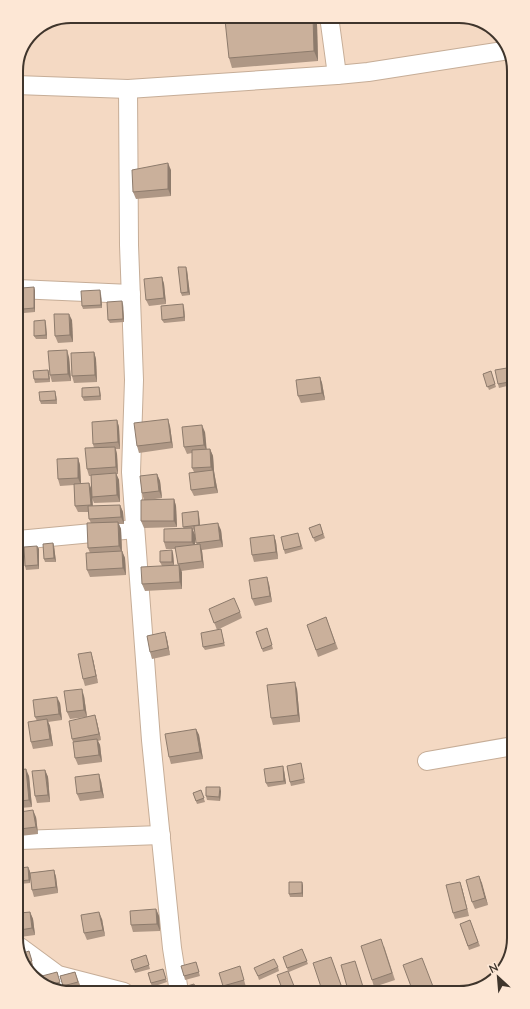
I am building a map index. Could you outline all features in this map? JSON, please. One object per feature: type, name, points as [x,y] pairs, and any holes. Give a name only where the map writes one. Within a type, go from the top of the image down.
[{"type":"street","points":[[330,23],[337,74]]},
{"type":"street","points":[[23,85],[128,89],[368,72],[502,51]]},
{"type":"street","points":[[128,89],[131,294],[134,380],[131,472],[151,740],[172,948],[178,986]]},
{"type":"street","points":[[23,289],[131,294]]},
{"type":"street","points":[[23,540],[135,529]]},
{"type":"street","points":[[427,761],[507,747]]},
{"type":"street","points":[[23,840],[161,836]]},
{"type":"street","points":[[25,951],[58,976],[99,986]]},
{"type":"building","points":[[225,23],[313,23],[314,51],[229,58]]},
{"type":"building","points":[[168,163],[168,189],[133,192],[132,170]]},
{"type":"building","points":[[178,267],[186,267],[188,292],[181,293]]},
{"type":"building","points":[[162,277],[164,298],[146,300],[144,279]]},
{"type":"building","points":[[34,287],[34,308],[23,309],[23,288]]},
{"type":"building","points":[[100,290],[101,305],[82,306],[81,291]]},
{"type":"building","points":[[122,301],[123,319],[108,320],[107,302]]},
{"type":"building","points":[[183,304],[184,317],[162,320],[161,306]]},
{"type":"building","points":[[54,314],[69,314],[70,335],[55,336]]},
{"type":"building","points":[[45,320],[46,335],[34,336],[34,321]]},
{"type":"building","points":[[67,350],[68,374],[50,375],[48,351]]},
{"type":"building","points":[[94,352],[95,375],[72,376],[71,353]]},
{"type":"building","points":[[507,368],[507,382],[498,384],[495,370]]},
{"type":"building","points":[[48,370],[49,379],[34,379],[33,371]]},
{"type":"building","points":[[491,371],[495,384],[487,387],[483,374]]},
{"type":"building","points":[[320,377],[322,393],[298,396],[296,380]]},
{"type":"building","points":[[99,387],[100,396],[82,397],[82,388]]},
{"type":"building","points":[[55,391],[56,400],[40,401],[39,392]]},
{"type":"building","points":[[168,419],[171,442],[137,446],[134,423]]},
{"type":"building","points":[[117,420],[118,442],[93,444],[92,422]]},
{"type":"building","points":[[202,425],[204,445],[184,447],[182,427]]},
{"type":"building","points":[[115,447],[116,467],[87,469],[85,448]]},
{"type":"building","points":[[210,449],[211,467],[192,468],[192,450]]},
{"type":"building","points":[[78,458],[78,478],[58,479],[57,459]]},
{"type":"building","points":[[213,470],[215,487],[191,490],[189,473]]},
{"type":"building","points":[[116,473],[117,495],[92,497],[91,475]]},
{"type":"building","points":[[157,474],[159,491],[142,493],[140,476]]},
{"type":"building","points":[[89,483],[91,505],[75,506],[74,484]]},
{"type":"building","points":[[174,499],[174,521],[141,521],[141,500]]},
{"type":"building","points":[[120,505],[121,517],[89,519],[88,506]]},
{"type":"building","points":[[198,511],[199,525],[183,527],[182,513]]},
{"type":"building","points":[[118,522],[119,546],[88,548],[87,523]]},
{"type":"building","points":[[218,523],[220,540],[196,543],[194,526]]},
{"type":"building","points":[[320,524],[323,534],[313,538],[309,528]]},
{"type":"building","points":[[192,528],[192,542],[164,542],[164,529]]},
{"type":"building","points":[[298,533],[301,546],[284,550],[281,537]]},
{"type":"building","points":[[274,535],[276,552],[252,555],[250,538]]},
{"type":"building","points":[[53,543],[54,558],[44,559],[43,544]]},
{"type":"building","points":[[200,544],[202,561],[178,564],[175,547]]},
{"type":"building","points":[[37,546],[38,565],[25,566],[24,547]]},
{"type":"building","points":[[172,550],[172,562],[160,562],[160,551]]},
{"type":"building","points":[[122,551],[123,568],[87,570],[86,553]]},
{"type":"building","points":[[179,565],[180,582],[142,584],[141,567]]},
{"type":"building","points":[[267,577],[270,596],[252,599],[249,580]]},
{"type":"building","points":[[234,598],[240,612],[214,623],[209,609]]},
{"type":"building","points":[[326,617],[335,643],[316,650],[307,625]]},
{"type":"building","points":[[267,628],[272,645],[262,649],[256,632]]},
{"type":"building","points":[[221,629],[224,643],[203,647],[201,633]]},
{"type":"building","points":[[165,632],[168,648],[150,652],[147,636]]},
{"type":"building","points":[[91,652],[96,676],[83,679],[78,654]]},
{"type":"building","points":[[295,682],[298,715],[271,718],[267,685]]},
{"type":"building","points":[[82,689],[84,710],[67,712],[64,691]]},
{"type":"building","points":[[57,697],[59,714],[35,717],[33,700]]},
{"type":"building","points":[[95,715],[99,734],[72,739],[69,721]]},
{"type":"building","points":[[47,719],[50,739],[31,742],[28,722]]},
{"type":"building","points":[[196,729],[200,752],[169,757],[165,734]]},
{"type":"building","points":[[97,739],[99,755],[75,758],[73,742]]},
{"type":"building","points":[[301,763],[304,779],[290,782],[287,766]]},
{"type":"building","points":[[283,766],[284,781],[266,783],[264,769]]},
{"type":"building","points":[[23,769],[26,769],[29,800],[23,801]]},
{"type":"building","points":[[45,770],[48,795],[35,796],[32,771]]},
{"type":"building","points":[[99,774],[101,791],[77,794],[75,777]]},
{"type":"building","points":[[206,787],[220,787],[219,797],[206,796]]},
{"type":"building","points":[[201,790],[204,798],[196,801],[193,793]]},
{"type":"building","points":[[33,810],[36,827],[23,829],[23,812]]},
{"type":"building","points":[[28,867],[29,880],[23,881],[23,868]]},
{"type":"building","points":[[54,870],[56,887],[32,890],[30,873]]},
{"type":"building","points":[[479,876],[485,898],[472,902],[466,880]]},
{"type":"building","points":[[289,882],[302,882],[302,893],[289,894]]},
{"type":"building","points":[[460,882],[467,909],[453,913],[446,885]]},
{"type":"building","points":[[156,909],[157,924],[131,925],[130,911]]},
{"type":"building","points":[[30,912],[32,928],[23,930],[23,913]]},
{"type":"building","points":[[99,912],[103,930],[84,933],[81,915]]},
{"type":"building","points":[[470,920],[478,942],[468,946],[460,924]]},
{"type":"building","points":[[381,939],[392,973],[372,980],[361,946]]},
{"type":"building","points":[[302,949],[307,961],[287,968],[283,957]]},
{"type":"building","points":[[29,951],[32,961],[29,962],[26,952]]},
{"type":"building","points":[[146,955],[149,965],[134,970],[131,960]]},
{"type":"building","points":[[331,957],[341,985],[321,986],[313,963]]},
{"type":"building","points":[[422,958],[433,986],[411,986],[403,965]]},
{"type":"building","points":[[274,959],[278,967],[258,976],[254,968]]},
{"type":"building","points":[[355,961],[363,986],[347,986],[341,965]]},
{"type":"building","points":[[196,962],[199,972],[184,976],[181,966]]},
{"type":"building","points":[[240,966],[244,980],[223,986],[219,973]]},
{"type":"building","points":[[163,969],[166,979],[151,983],[148,973]]},
{"type":"building","points":[[288,971],[294,986],[281,986],[277,975]]},
{"type":"building","points":[[57,972],[60,982],[56,983],[42,976]]},
{"type":"building","points":[[75,972],[78,982],[63,985],[60,976]]}]
